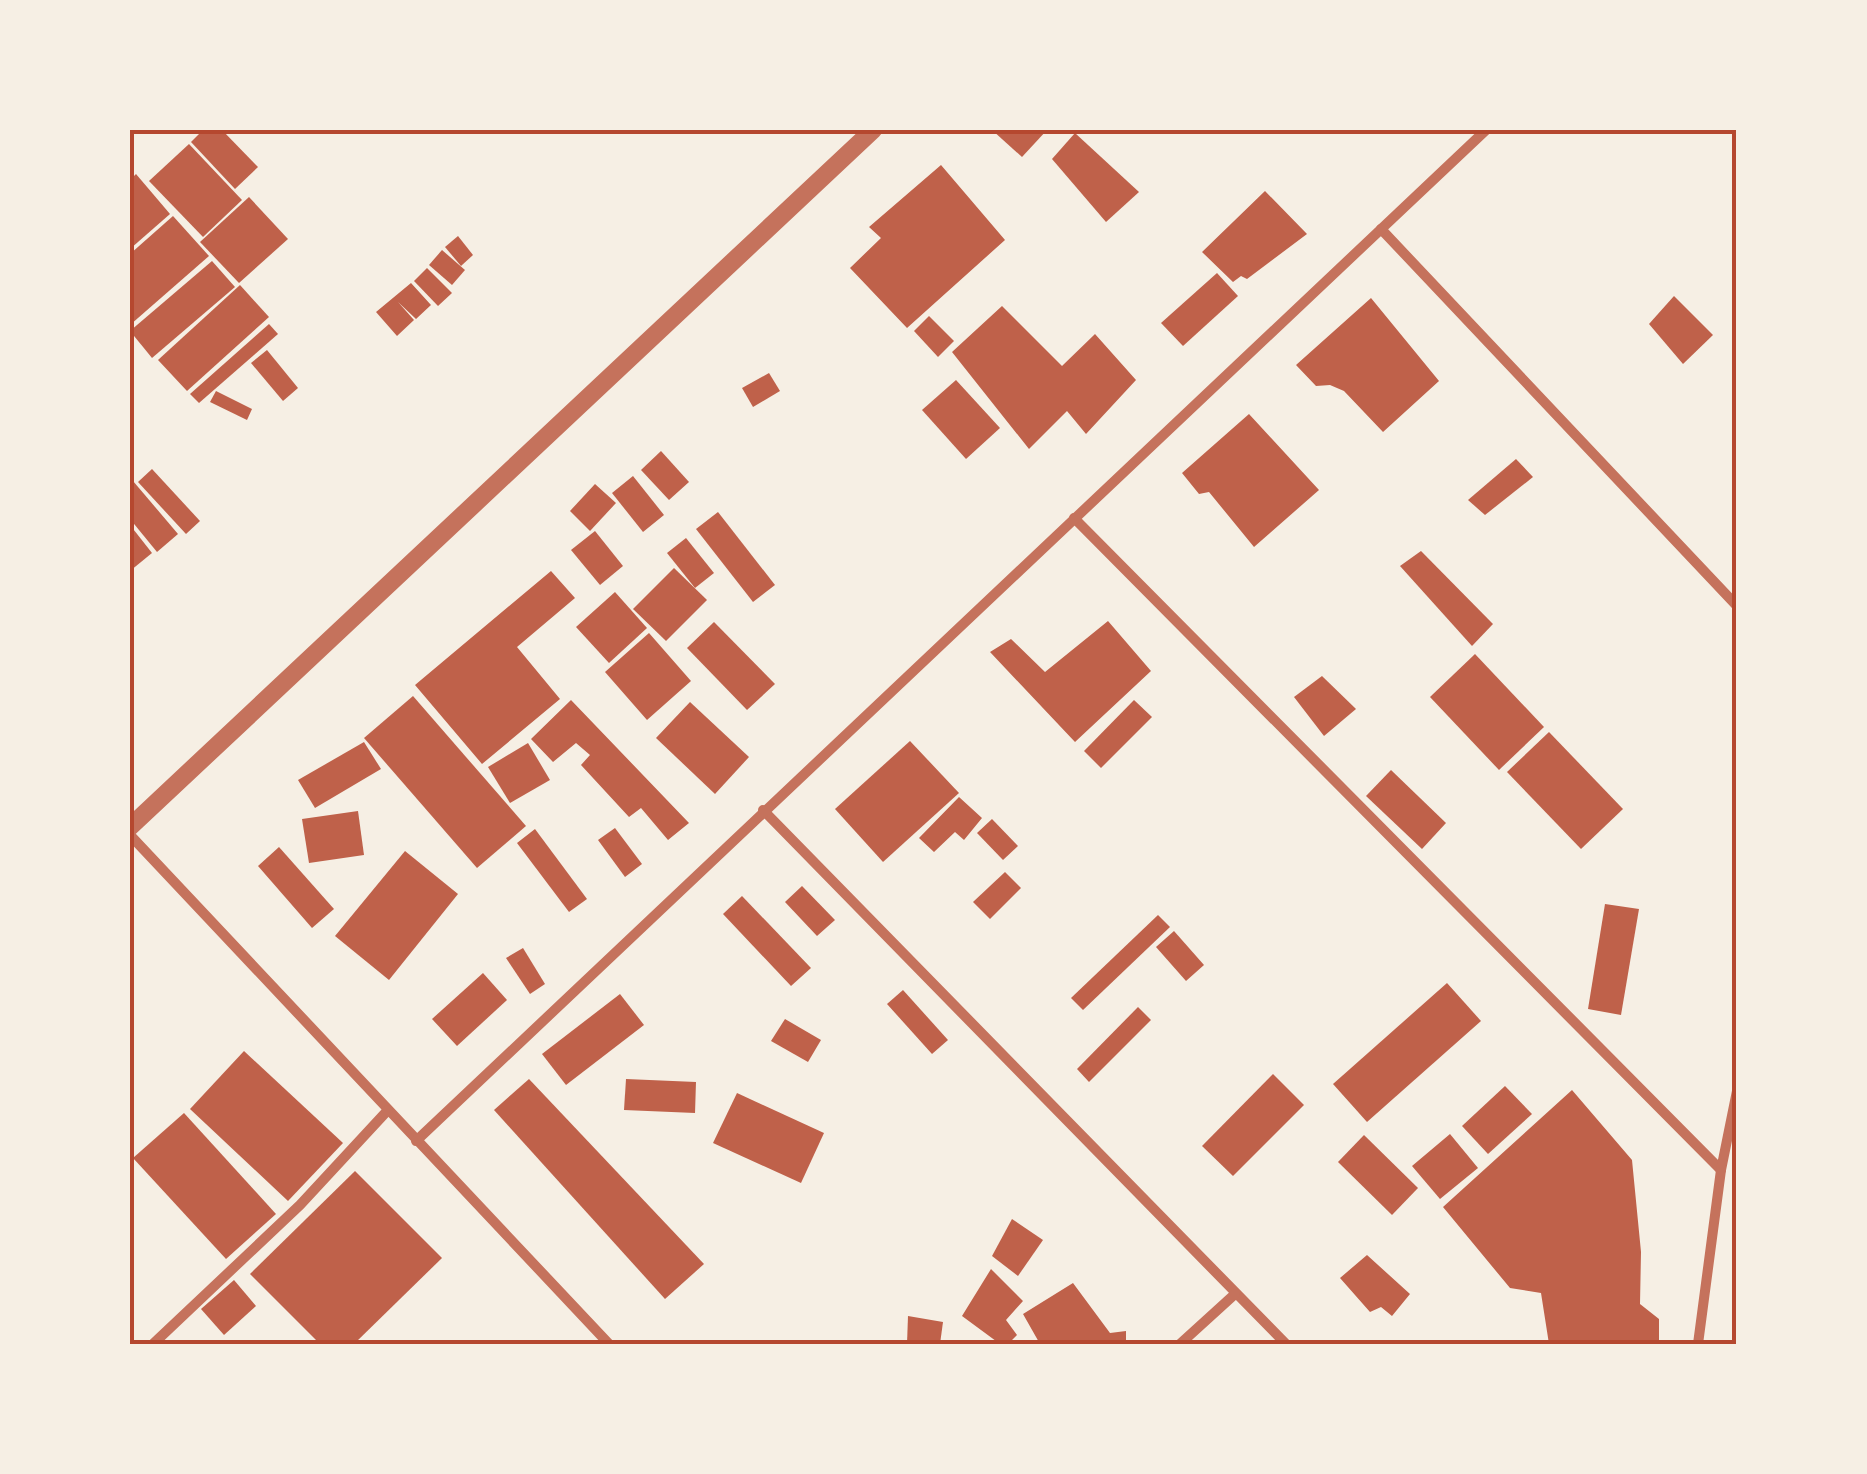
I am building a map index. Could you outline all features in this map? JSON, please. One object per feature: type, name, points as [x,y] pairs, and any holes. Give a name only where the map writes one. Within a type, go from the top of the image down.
[{"type":"street","points":[[130,828],[873,130]]},
{"type":"street","points":[[416,1141],[1486,130]]},
{"type":"street","points":[[1381,228],[1737,606]]},
{"type":"street","points":[[1074,518],[1720,1170]]},
{"type":"street","points":[[763,810],[1286,1344]]},
{"type":"street","points":[[130,835],[610,1344]]},
{"type":"street","points":[[1698,1344],[1720,1170],[1737,1090]]},
{"type":"street","points":[[153,1344],[300,1205],[388,1110]]},
{"type":"street","points":[[1180,1344],[1236,1294]]},
{"type":"building","points":[[203,130],[222,130],[258,167],[235,189],[191,142]]},
{"type":"building","points":[[992,130],[1047,130],[1022,157]]},
{"type":"building","points":[[1075,133],[1139,192],[1106,222],[1052,159]]},
{"type":"building","points":[[189,144],[242,200],[203,237],[149,181]]},
{"type":"building","points":[[941,165],[1005,240],[907,328],[850,268],[881,238],[869,227]]},
{"type":"building","points":[[136,174],[170,214],[130,249],[130,180]]},
{"type":"building","points":[[1265,191],[1307,234],[1247,279],[1241,276],[1233,282],[1202,252]]},
{"type":"building","points":[[249,197],[288,239],[239,283],[200,242]]},
{"type":"building","points":[[173,216],[209,256],[130,325],[130,254]]},
{"type":"building","points":[[458,236],[473,255],[461,266],[445,247]]},
{"type":"building","points":[[442,250],[465,270],[452,285],[429,265]]},
{"type":"building","points":[[212,261],[235,287],[152,358],[130,331]]},
{"type":"building","points":[[427,268],[452,293],[438,306],[414,281]]},
{"type":"building","points":[[1217,273],[1238,296],[1183,346],[1161,323]]},
{"type":"building","points":[[411,283],[431,305],[416,319],[398,302],[414,320],[397,336],[376,312]]},
{"type":"building","points":[[240,285],[269,317],[187,391],[158,360]]},
{"type":"building","points":[[1674,296],[1713,335],[1683,364],[1649,324]]},
{"type":"building","points":[[1371,298],[1439,381],[1383,432],[1344,391],[1330,385],[1316,386],[1296,365]]},
{"type":"building","points":[[1002,306],[1062,366],[1095,334],[1136,380],[1086,434],[1067,411],[1029,449],[952,352]]},
{"type":"building","points":[[929,316],[954,341],[938,357],[914,331]]},
{"type":"building","points":[[269,324],[278,334],[199,403],[190,394]]},
{"type":"building","points":[[267,350],[298,388],[283,401],[251,363]]},
{"type":"building","points":[[769,373],[780,391],[753,407],[742,388]]},
{"type":"building","points":[[956,380],[1000,428],[966,459],[922,410]]},
{"type":"building","points":[[216,391],[252,409],[247,420],[210,402]]},
{"type":"building","points":[[1249,414],[1319,490],[1254,547],[1209,492],[1199,494],[1182,473]]},
{"type":"building","points":[[661,451],[689,482],[669,500],[641,470]]},
{"type":"building","points":[[1516,459],[1533,477],[1485,515],[1468,500]]},
{"type":"building","points":[[152,469],[200,521],[186,534],[138,482]]},
{"type":"building","points":[[633,476],[664,515],[643,532],[612,493]]},
{"type":"building","points":[[133,481],[178,534],[157,552],[130,519]]},
{"type":"building","points":[[595,484],[616,503],[590,531],[570,511]]},
{"type":"building","points":[[718,512],[775,585],[753,602],[696,529]]},
{"type":"building","points":[[130,525],[152,553],[130,571]]},
{"type":"building","points":[[595,531],[623,566],[600,585],[571,550]]},
{"type":"building","points":[[686,538],[714,573],[695,588],[667,553]]},
{"type":"building","points":[[1421,551],[1493,624],[1472,646],[1400,566]]},
{"type":"building","points":[[674,568],[707,600],[666,641],[633,609]]},
{"type":"building","points":[[551,571],[575,598],[517,647],[560,699],[482,764],[415,685]]},
{"type":"building","points":[[615,592],[647,628],[609,663],[576,627]]},
{"type":"building","points":[[1108,621],[1151,671],[1075,742],[990,652],[1011,639],[1045,672]]},
{"type":"building","points":[[714,622],[775,684],[747,710],[687,648]]},
{"type":"building","points":[[649,633],[691,681],[647,720],[605,672]]},
{"type":"building","points":[[1475,654],[1544,727],[1499,770],[1430,697]]},
{"type":"building","points":[[1322,676],[1356,709],[1324,736],[1294,697]]},
{"type":"building","points":[[413,696],[526,826],[477,868],[364,738]]},
{"type":"building","points":[[571,700],[689,823],[668,840],[641,808],[629,817],[581,765],[590,755],[576,743],[553,762],[531,739]]},
{"type":"building","points":[[1134,700],[1152,717],[1101,768],[1084,751]]},
{"type":"building","points":[[690,702],[749,757],[715,794],[656,738]]},
{"type":"building","points":[[1549,732],[1623,809],[1581,849],[1507,772]]},
{"type":"building","points":[[910,741],[959,793],[883,862],[835,809]]},
{"type":"building","points":[[364,742],[381,769],[315,808],[298,780]]},
{"type":"building","points":[[528,743],[550,780],[510,803],[488,767]]},
{"type":"building","points":[[1391,770],[1446,823],[1422,849],[1366,796]]},
{"type":"building","points":[[959,797],[982,818],[964,840],[955,832],[934,852],[919,838]]},
{"type":"building","points":[[358,811],[364,855],[309,863],[302,819]]},
{"type":"building","points":[[992,819],[1018,846],[1003,860],[977,833]]},
{"type":"building","points":[[615,828],[642,864],[625,877],[598,840]]},
{"type":"building","points":[[535,829],[587,899],[569,912],[517,843]]},
{"type":"building","points":[[279,847],[334,909],[312,928],[258,866]]},
{"type":"building","points":[[405,851],[458,894],[389,980],[335,936]]},
{"type":"building","points":[[1005,872],[1021,888],[990,919],[973,902]]},
{"type":"building","points":[[802,886],[835,920],[817,936],[785,902]]},
{"type":"building","points":[[742,896],[811,968],[791,986],[723,914]]},
{"type":"building","points":[[1605,904],[1639,909],[1621,1015],[1588,1009]]},
{"type":"building","points":[[1158,915],[1170,927],[1083,1010],[1071,998]]},
{"type":"building","points":[[1174,931],[1204,965],[1186,981],[1156,947]]},
{"type":"building","points":[[523,948],[545,984],[530,994],[506,958]]},
{"type":"building","points":[[483,973],[507,1000],[457,1046],[432,1019]]},
{"type":"building","points":[[1447,983],[1481,1021],[1367,1122],[1333,1084]]},
{"type":"building","points":[[903,990],[948,1040],[932,1054],[887,1004]]},
{"type":"building","points":[[620,994],[644,1025],[566,1085],[542,1054]]},
{"type":"building","points":[[1138,1007],[1151,1020],[1089,1082],[1077,1069]]},
{"type":"building","points":[[785,1019],[821,1040],[808,1062],[771,1041]]},
{"type":"building","points":[[244,1051],[343,1143],[288,1201],[190,1109]]},
{"type":"building","points":[[1273,1074],[1304,1105],[1233,1176],[1202,1146]]},
{"type":"building","points":[[529,1079],[704,1264],[665,1299],[494,1110]]},
{"type":"building","points":[[626,1079],[696,1082],[695,1113],[624,1110]]},
{"type":"building","points":[[1505,1086],[1532,1114],[1488,1154],[1462,1126]]},
{"type":"building","points":[[1572,1090],[1632,1160],[1641,1252],[1640,1304],[1659,1319],[1659,1344],[1549,1344],[1541,1293],[1510,1288],[1443,1207]]},
{"type":"building","points":[[737,1093],[824,1133],[801,1183],[713,1143]]},
{"type":"building","points":[[184,1113],[276,1214],[226,1259],[133,1158]]},
{"type":"building","points":[[1450,1134],[1478,1168],[1440,1199],[1412,1166]]},
{"type":"building","points":[[1364,1135],[1418,1188],[1392,1215],[1338,1162]]},
{"type":"building","points":[[355,1171],[442,1258],[354,1344],[320,1344],[250,1274]]},
{"type":"building","points":[[1012,1219],[1043,1240],[1018,1276],[992,1256]]},
{"type":"building","points":[[1367,1255],[1410,1294],[1392,1316],[1381,1307],[1370,1312],[1340,1278]]},
{"type":"building","points":[[991,1269],[1023,1301],[1006,1320],[1017,1335],[1008,1344],[1000,1344],[962,1316]]},
{"type":"building","points":[[234,1280],[256,1306],[224,1335],[201,1309]]},
{"type":"building","points":[[1073,1283],[1110,1333],[1126,1331],[1126,1344],[1040,1344],[1023,1314]]},
{"type":"building","points":[[908,1316],[943,1322],[940,1344],[907,1344]]}]
